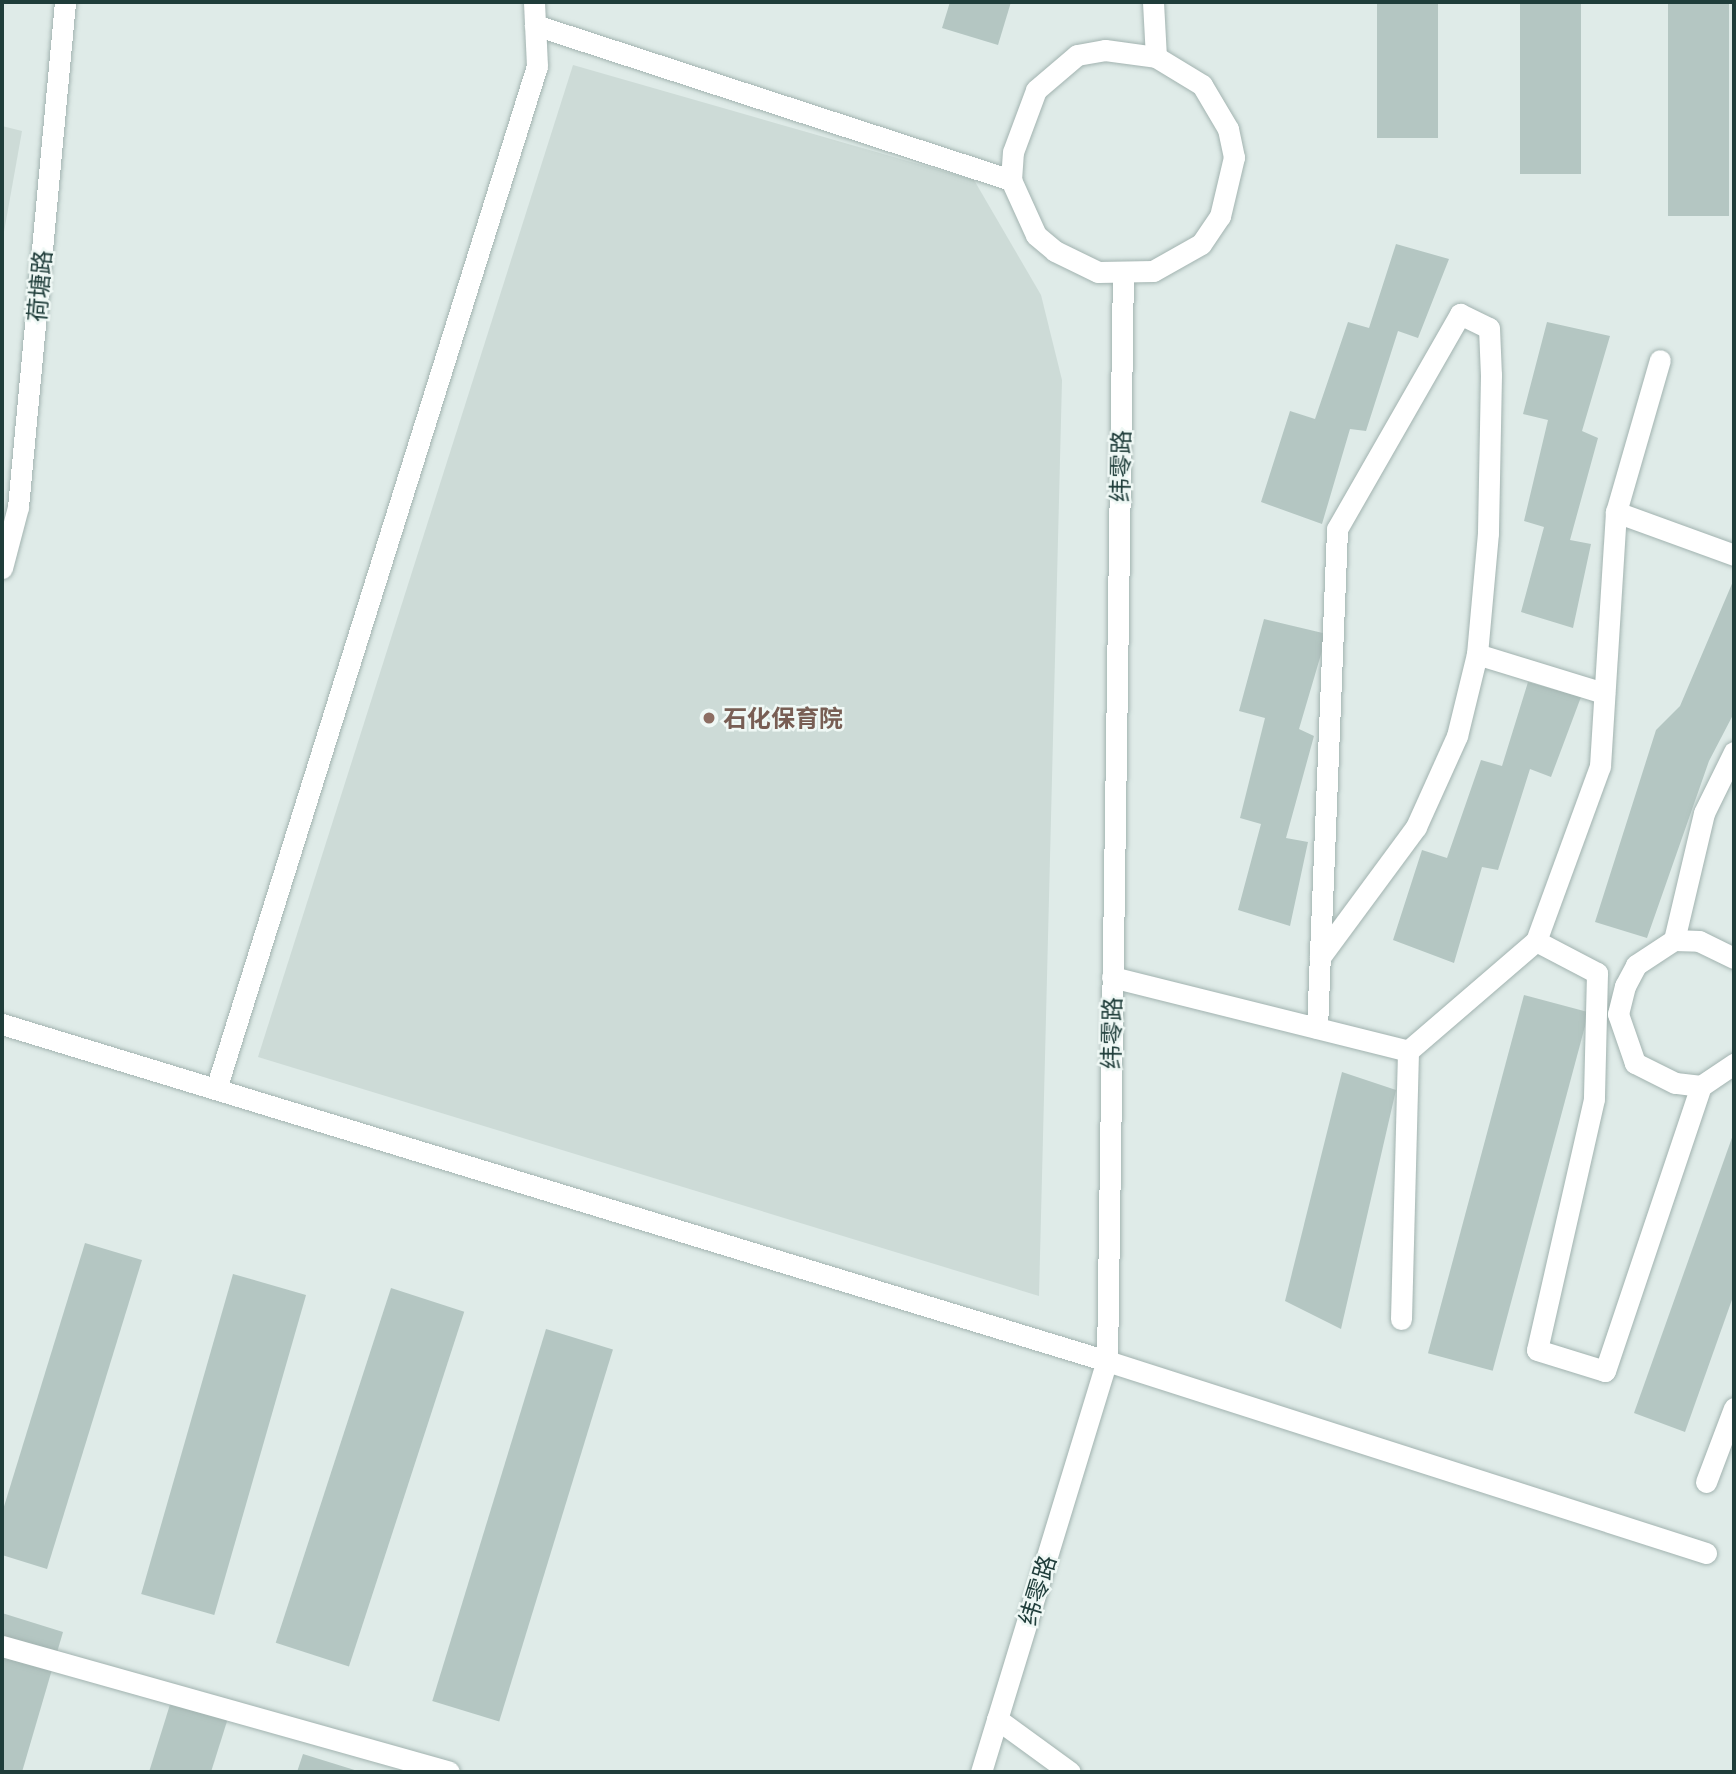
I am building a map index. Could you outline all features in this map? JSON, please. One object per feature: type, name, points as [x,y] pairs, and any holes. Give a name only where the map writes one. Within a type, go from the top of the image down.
[{"type":"street","name":"荷塘路","points":[[2,568],[18,506],[65,2]]},
{"type":"street","points":[[216,1089],[537,66],[534,2]]},
{"type":"street","points":[[1153,2],[1156,57]]},
{"type":"street","points":[[536,25],[1012,180]]},
{"type":"street","points":[[1105,50],[1156,57],[1185,71],[1214,104],[1234,157],[1231,185],[1202,244],[1153,271],[1123,275],[1098,272],[1055,251],[1030,224],[1012,180],[1022,122],[1036,90],[1054,71],[1077,55],[1105,50]]},
{"type":"street","name":"纬零路","points":[[981,1772],[1107,1362],[1123,275]]},
{"type":"street","points":[[1317,1028],[1337,529],[1460,314],[1489,328],[1491,375],[1488,533],[1477,654],[1457,736],[1416,827],[1320,957]]},
{"type":"street","points":[[1401,1319],[1408,1051],[1536,941],[1600,766],[1616,512],[1660,360]]},
{"type":"street","points":[[1616,512],[1734,555]]},
{"type":"street","points":[[1477,654],[1604,693]]},
{"type":"street","points":[[1674,940],[1704,813],[1734,752]]},
{"type":"street","points":[[1701,1086],[1675,1083],[1634,1063],[1618,1014],[1625,986],[1636,965],[1674,940],[1699,941],[1734,958]]},
{"type":"street","points":[[1536,941],[1625,986]]},
{"type":"street","points":[[1597,973],[1594,1099],[1537,1350],[1605,1371],[1701,1086],[1734,1064]]},
{"type":"street","points":[[1112,978],[1408,1051]]},
{"type":"street","points":[[2,1024],[1107,1362],[1706,1553]]},
{"type":"street","points":[[1706,1482],[1734,1408]]},
{"type":"street","points":[[2,1646],[449,1772]]},
{"type":"street","points":[[997,1719],[1070,1772]]},
{"type":"shaded area","name":"石化保育院","points":[[573,65],[974,180],[1041,295],[1062,380],[1039,1296],[258,1057]]},
{"type":"shaded area","points":[[2,126],[22,131],[2,243]]},
{"type":"building","points":[[950,2],[1011,2],[998,45],[942,28]]},
{"type":"building","points":[[1377,2],[1438,2],[1438,138],[1377,138]]},
{"type":"building","points":[[1520,2],[1581,2],[1581,174],[1520,174]]},
{"type":"building","points":[[1668,2],[1729,2],[1729,216],[1668,216]]},
{"type":"building","points":[[1396,244],[1449,259],[1418,338],[1398,331],[1366,431],[1350,429],[1322,524],[1261,502],[1290,411],[1315,419],[1348,322],[1369,328]]},
{"type":"building","points":[[1547,322],[1610,336],[1582,431],[1598,438],[1570,540],[1591,544],[1573,628],[1521,612],[1544,527],[1524,521],[1548,420],[1523,414]]},
{"type":"building","points":[[1734,579],[1734,713],[1709,761],[1647,938],[1595,922],[1656,730],[1680,706]]},
{"type":"building","points":[[1264,619],[1327,634],[1299,729],[1314,736],[1286,838],[1308,842],[1290,926],[1238,910],[1261,824],[1240,818],[1265,718],[1239,711]]},
{"type":"building","points":[[1528,682],[1581,697],[1551,777],[1530,769],[1498,870],[1482,867],[1454,963],[1393,940],[1422,850],[1447,858],[1481,760],[1502,766]]},
{"type":"building","points":[[1524,995],[1589,1012],[1493,1371],[1428,1353]]},
{"type":"building","points":[[1342,1072],[1396,1090],[1341,1329],[1285,1301]]},
{"type":"building","points":[[1734,1132],[1734,1294],[1685,1432],[1634,1413]]},
{"type":"building","points":[[85,1243],[142,1260],[47,1569],[2,1555],[2,1513]]},
{"type":"building","points":[[233,1274],[306,1295],[214,1615],[141,1594]]},
{"type":"building","points":[[391,1288],[464,1312],[349,1667],[276,1643]]},
{"type":"building","points":[[546,1329],[613,1349],[499,1721],[432,1701]]},
{"type":"building","points":[[2,1613],[63,1632],[22,1772],[2,1772]]},
{"type":"building","points":[[172,1698],[229,1715],[211,1772],[149,1772]]},
{"type":"building","points":[[303,1754],[361,1772],[297,1772]]},
{"type":"place","name":"石化保育院","points":[[709,718]]}]
